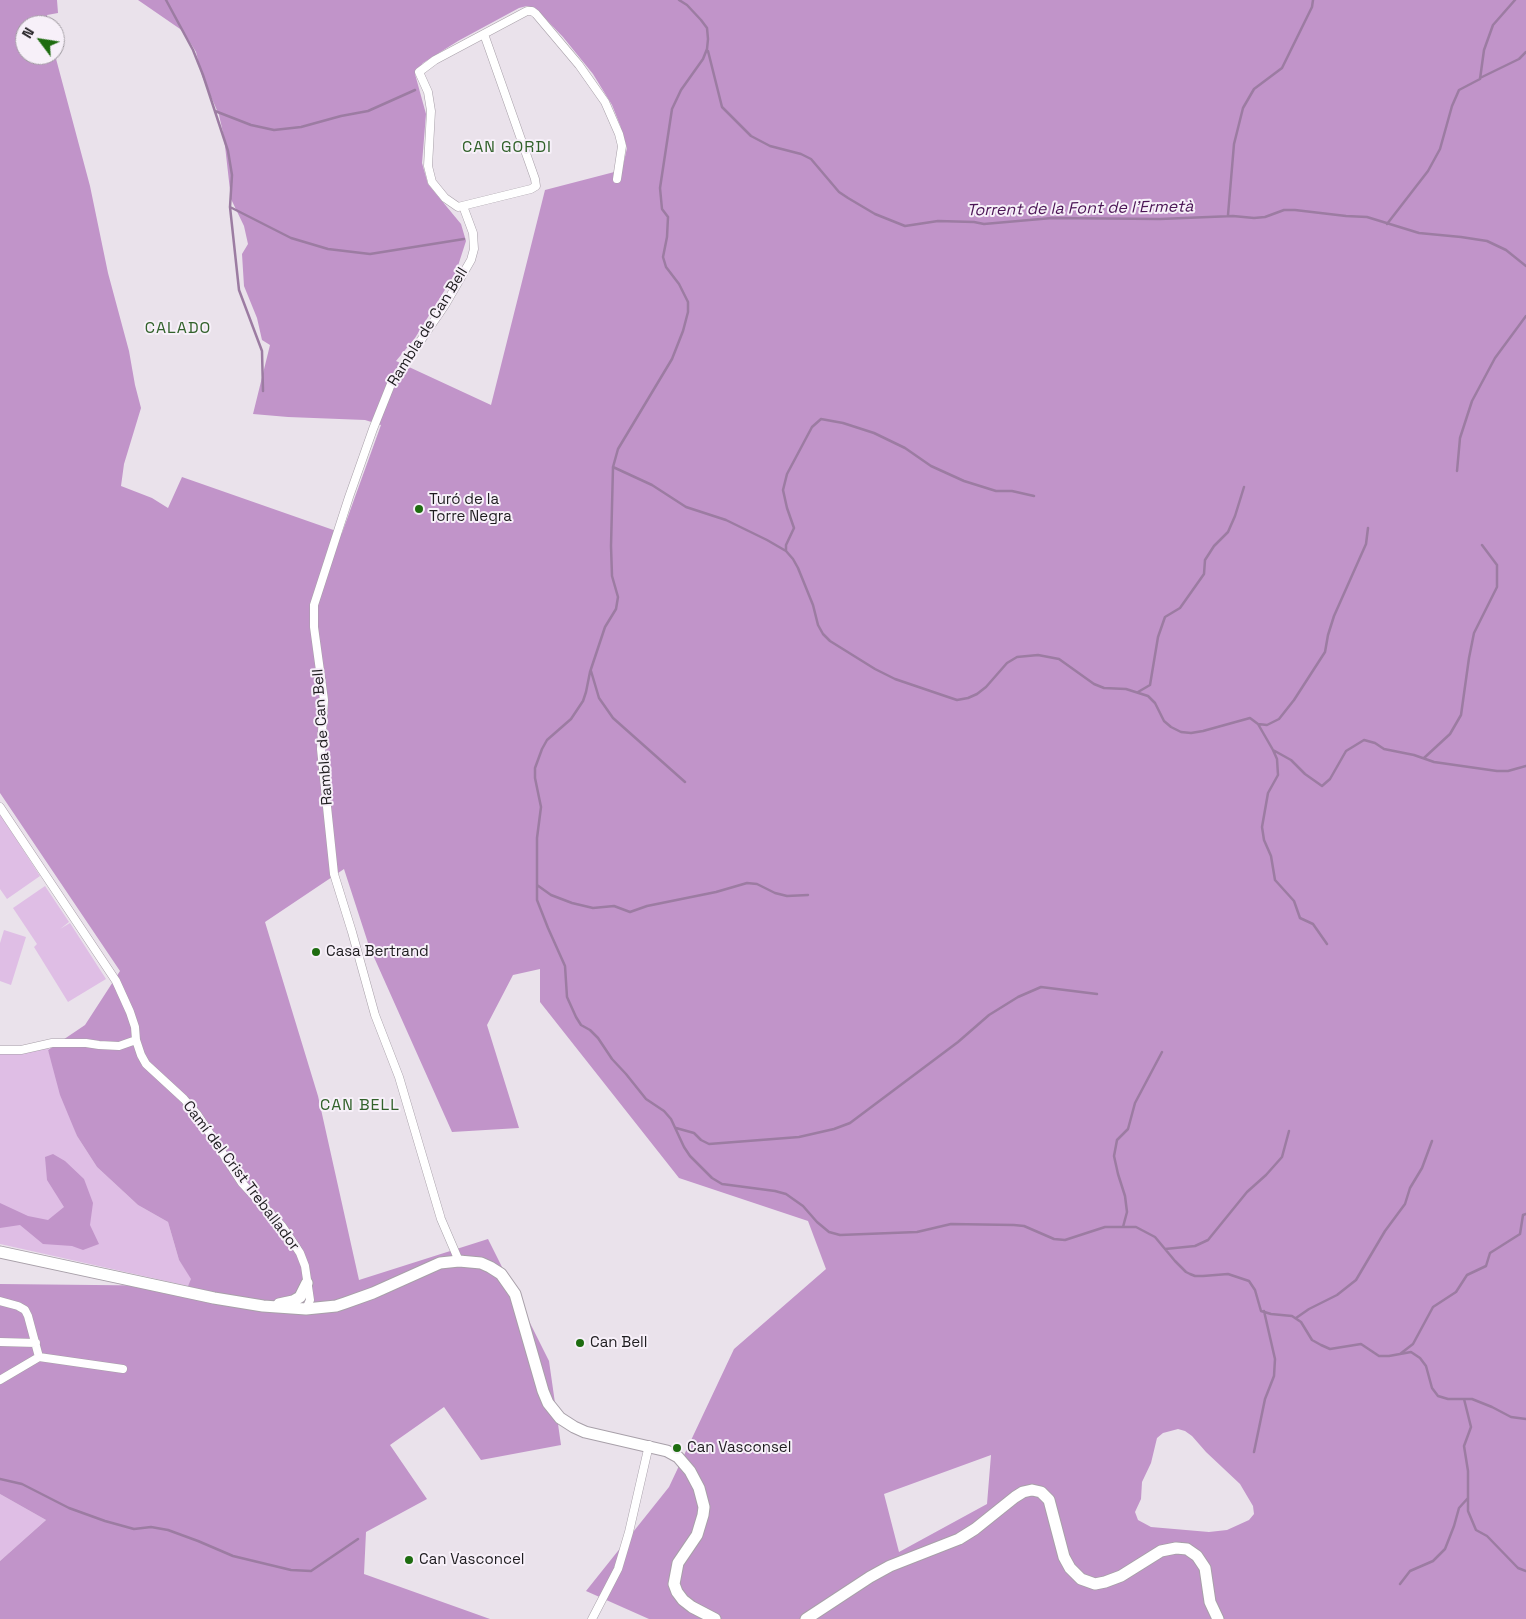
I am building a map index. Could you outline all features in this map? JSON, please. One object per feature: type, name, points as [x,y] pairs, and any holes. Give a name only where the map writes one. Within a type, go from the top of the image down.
[{"type":"main road","points":[[0,1252],[214,1298],[263,1306],[308,1304],[319,1308],[336,1306],[373,1293],[432,1266],[450,1261],[480,1263],[490,1267],[501,1274],[512,1288],[518,1302],[543,1391],[548,1403],[560,1418],[585,1432],[649,1445],[667,1451],[678,1457],[690,1471],[700,1488],[704,1507],[702,1522],[697,1535],[678,1564],[674,1584],[683,1600],[715,1619]]},
{"type":"main road","points":[[307,1283],[304,1300],[308,1304]]},
{"type":"main road","points":[[263,1306],[293,1301],[300,1297],[307,1283]]},
{"type":"main road","points":[[806,1619],[890,1566],[959,1539],[975,1529],[1015,1497],[1023,1492],[1032,1490],[1041,1492],[1049,1500],[1066,1562],[1073,1573],[1081,1579],[1095,1584],[1105,1582],[1121,1576],[1161,1552],[1176,1548],[1187,1549],[1197,1556],[1205,1568],[1210,1602],[1218,1619]]},
{"type":"street","points":[[484,34],[536,186],[531,189],[463,206],[458,207],[452,204],[432,182],[428,166],[431,111],[428,92],[419,72],[435,60],[527,10],[536,14],[576,60],[592,80],[605,102],[619,134],[622,146],[617,179]]},
{"type":"street","name":"Rambla de Can Bell","points":[[459,1261],[441,1219],[398,1077],[375,1015],[334,874],[321,748],[324,700],[314,626],[314,605],[349,496],[391,384],[445,305],[471,260],[474,249],[473,233],[463,206]]},
{"type":"street","name":"Camí del Crist Treballador","points":[[0,806],[116,981],[132,1017],[140,1055],[146,1064],[197,1114],[242,1183],[282,1226],[300,1253],[307,1283]]},
{"type":"street","points":[[0,1050],[20,1050],[52,1043],[86,1042],[119,1046],[136,1040]]},
{"type":"street","points":[[0,1301],[25,1310],[40,1357]]},
{"type":"street","points":[[0,1342],[36,1343]]},
{"type":"street","points":[[0,1380],[40,1357],[123,1369]]},
{"type":"street","points":[[592,1619],[618,1569],[629,1532],[649,1445]]},
{"type":"shaded area","points":[[0,0],[57,0],[58,13],[15,15],[15,65],[58,65],[90,186],[108,273],[129,351],[141,408],[124,464],[121,486],[152,498],[168,508],[182,477],[342,533],[381,425],[365,420],[253,414],[270,345],[262,340],[257,318],[244,286],[242,254],[248,244],[244,226],[231,199],[224,137],[219,115],[202,76],[196,52],[183,31],[138,0],[1526,0],[1526,1619],[649,1619],[586,1591],[669,1487],[734,1349],[826,1269],[808,1221],[679,1178],[540,1002],[540,969],[513,975],[487,1025],[519,1128],[452,1132],[369,946],[344,869],[265,922],[318,1096],[359,1280],[488,1239],[549,1361],[561,1445],[481,1460],[444,1407],[390,1445],[427,1499],[366,1532],[364,1574],[490,1619],[0,1619],[0,1561],[46,1520],[0,1494],[0,1284],[188,1286],[191,1279],[179,1260],[168,1222],[138,1205],[97,1167],[77,1136],[60,1095],[48,1050],[85,1025],[120,971],[0,793]],"holes":[[[527,6],[535,8],[563,37],[593,74],[612,105],[627,148],[622,170],[545,190],[491,405],[396,361],[415,338],[456,272],[466,241],[461,224],[428,184],[422,163],[426,114],[415,74],[423,63],[458,41],[519,8]],[[1178,1429],[1192,1436],[1240,1484],[1253,1506],[1254,1514],[1249,1520],[1227,1530],[1209,1532],[1151,1527],[1138,1520],[1135,1512],[1141,1499],[1142,1482],[1151,1463],[1157,1438],[1163,1433]],[[991,1455],[987,1504],[899,1552],[884,1494]]]},
{"type":"shaded area","points":[[0,814],[40,876],[7,899],[0,889]]},
{"type":"shaded area","points":[[45,886],[69,922],[60,929],[70,923],[106,979],[68,1002],[34,947],[37,944],[13,908]]},
{"type":"shaded area","points":[[4,930],[26,937],[11,985],[0,981],[0,943]]},
{"type":"shaded area","points":[[52,1043],[48,1050],[77,1136],[97,1167],[138,1205],[168,1222],[179,1260],[192,1279],[188,1286],[0,1244],[0,1050]]},
{"type":"shaded area","points":[[53,1154],[65,1161],[84,1179],[93,1203],[90,1225],[99,1244],[83,1250],[72,1246],[43,1244],[20,1225],[0,1228],[0,1203],[28,1216],[48,1220],[64,1207],[47,1180],[45,1157]]},
{"type":"shaded area","points":[[0,1494],[46,1520],[0,1561]]},
{"type":"waterway","points":[[166,0],[193,50],[228,151],[232,175],[230,207],[239,290],[262,351],[263,391]]},
{"type":"waterway","points":[[679,0],[687,5],[707,28],[708,39],[703,59],[681,90],[672,109],[660,188],[662,209],[668,217],[663,257],[666,267],[679,284],[688,302],[688,312],[672,359],[618,449],[613,467],[611,546],[612,576],[618,597],[616,609],[605,627],[590,672],[583,701],[571,719],[547,740],[535,768],[535,778],[541,807],[537,838],[537,900],[565,966],[567,997],[576,1017],[581,1025],[598,1038],[612,1059],[646,1099],[664,1111],[671,1119],[690,1156],[712,1178],[722,1184],[786,1194],[803,1206],[829,1232],[840,1235],[917,1232],[951,1224],[1014,1225],[1024,1226],[1054,1239],[1065,1240],[1105,1227],[1136,1227],[1155,1237],[1175,1261],[1190,1274],[1195,1276],[1228,1274],[1249,1281],[1255,1290],[1261,1311],[1292,1316],[1301,1322],[1312,1340],[1321,1345],[1330,1349],[1361,1344],[1379,1356],[1411,1352],[1420,1358],[1426,1366],[1432,1388],[1438,1396],[1448,1399],[1472,1399],[1511,1417],[1526,1419]]},
{"type":"waterway","points":[[1228,215],[1234,144],[1243,108],[1254,89],[1282,68],[1312,7],[1313,0]]},
{"type":"waterway","points":[[1387,224],[1428,171],[1440,149],[1452,106],[1459,90],[1480,79],[1484,50],[1493,25],[1515,0]]},
{"type":"waterway","name":"Torrent de la Font de l'Ermetà","points":[[708,51],[722,107],[751,136],[770,146],[801,154],[811,159],[839,192],[875,214],[905,226],[938,221],[984,224],[1052,218],[1160,219],[1233,216],[1254,218],[1265,217],[1284,210],[1295,210],[1367,217],[1419,233],[1487,241],[1506,250],[1526,266]]},
{"type":"waterway","points":[[1480,78],[1519,59],[1526,52]]},
{"type":"waterway","points":[[215,111],[251,125],[274,130],[301,127],[368,111],[415,90]]},
{"type":"waterway","points":[[230,207],[291,238],[328,249],[370,254],[464,239]]},
{"type":"waterway","points":[[1457,471],[1460,438],[1472,401],[1495,358],[1526,316]]},
{"type":"waterway","points":[[786,551],[786,545],[794,528],[783,490],[787,474],[812,427],[821,419],[843,423],[874,433],[905,448],[931,466],[964,481],[996,491],[1012,491],[1034,496]]},
{"type":"waterway","points":[[613,467],[652,485],[686,507],[726,520],[786,551],[798,568],[813,605],[818,625],[830,641],[895,679],[957,700],[977,694],[986,687],[1007,663],[1017,657],[1038,655],[1059,659],[1094,684],[1104,688],[1126,689],[1148,696],[1155,703],[1164,721],[1181,732],[1203,731],[1250,718],[1258,724],[1273,750],[1291,760],[1305,774],[1322,786],[1330,779],[1346,751],[1364,740],[1375,743],[1384,749],[1414,755],[1434,762],[1497,771],[1508,771],[1526,766]]},
{"type":"waterway","points":[[1138,692],[1150,685],[1158,637],[1165,617],[1180,608],[1204,574],[1205,560],[1214,546],[1228,532],[1244,487]]},
{"type":"waterway","points":[[1258,724],[1267,725],[1279,719],[1294,700],[1325,652],[1334,616],[1366,544],[1368,528]]},
{"type":"waterway","points":[[1424,758],[1450,734],[1461,715],[1474,633],[1497,587],[1497,565],[1482,545]]},
{"type":"waterway","points":[[591,671],[599,698],[613,718],[685,782]]},
{"type":"waterway","points":[[1273,750],[1277,759],[1278,775],[1268,793],[1262,827],[1264,840],[1271,856],[1275,880],[1294,901],[1300,918],[1313,924],[1327,944]]},
{"type":"waterway","points":[[537,885],[551,895],[572,903],[593,908],[614,906],[630,912],[647,906],[716,892],[747,883],[757,884],[775,893],[787,896],[808,895]]},
{"type":"waterway","points":[[676,1128],[694,1133],[701,1140],[709,1144],[799,1137],[834,1129],[850,1123],[958,1042],[989,1015],[1018,997],[1041,987],[1097,994]]},
{"type":"waterway","points":[[1123,1227],[1127,1212],[1125,1196],[1114,1156],[1117,1140],[1128,1129],[1135,1103],[1162,1052]]},
{"type":"waterway","points":[[1165,1249],[1195,1246],[1208,1240],[1247,1192],[1282,1157],[1289,1131]]},
{"type":"waterway","points":[[1296,1318],[1337,1295],[1356,1280],[1385,1231],[1405,1204],[1410,1188],[1422,1168],[1432,1141]]},
{"type":"waterway","points":[[1400,1354],[1413,1344],[1433,1307],[1456,1292],[1467,1275],[1486,1266],[1490,1253],[1520,1234],[1523,1215],[1526,1214]]},
{"type":"waterway","points":[[1254,1452],[1265,1399],[1274,1376],[1275,1359],[1264,1311]]},
{"type":"waterway","points":[[1464,1399],[1471,1427],[1464,1446],[1468,1471],[1468,1511],[1476,1530],[1487,1536],[1518,1568],[1526,1571]]},
{"type":"waterway","points":[[0,1479],[22,1484],[69,1508],[105,1521],[134,1529],[151,1527],[168,1530],[233,1556],[291,1570],[311,1571],[358,1539]]},
{"type":"waterway","points":[[1400,1584],[1410,1571],[1433,1561],[1445,1549],[1459,1508],[1468,1498]]},
{"type":"place","name":"Turó de la Torre Negra","points":[[419,509]]},
{"type":"place","name":"Casa Bertrand","points":[[316,952]]},
{"type":"place","name":"Can Bell","points":[[580,1343]]},
{"type":"place","name":"Can Vasconsel","points":[[677,1448]]},
{"type":"place","name":"Can Vasconcel","points":[[409,1560]]},
{"type":"district","name":"CAN GORDI","points":[[507,148]]},
{"type":"district","name":"CALADO","points":[[178,329]]},
{"type":"district","name":"CAN BELL","points":[[360,1106]]}]
